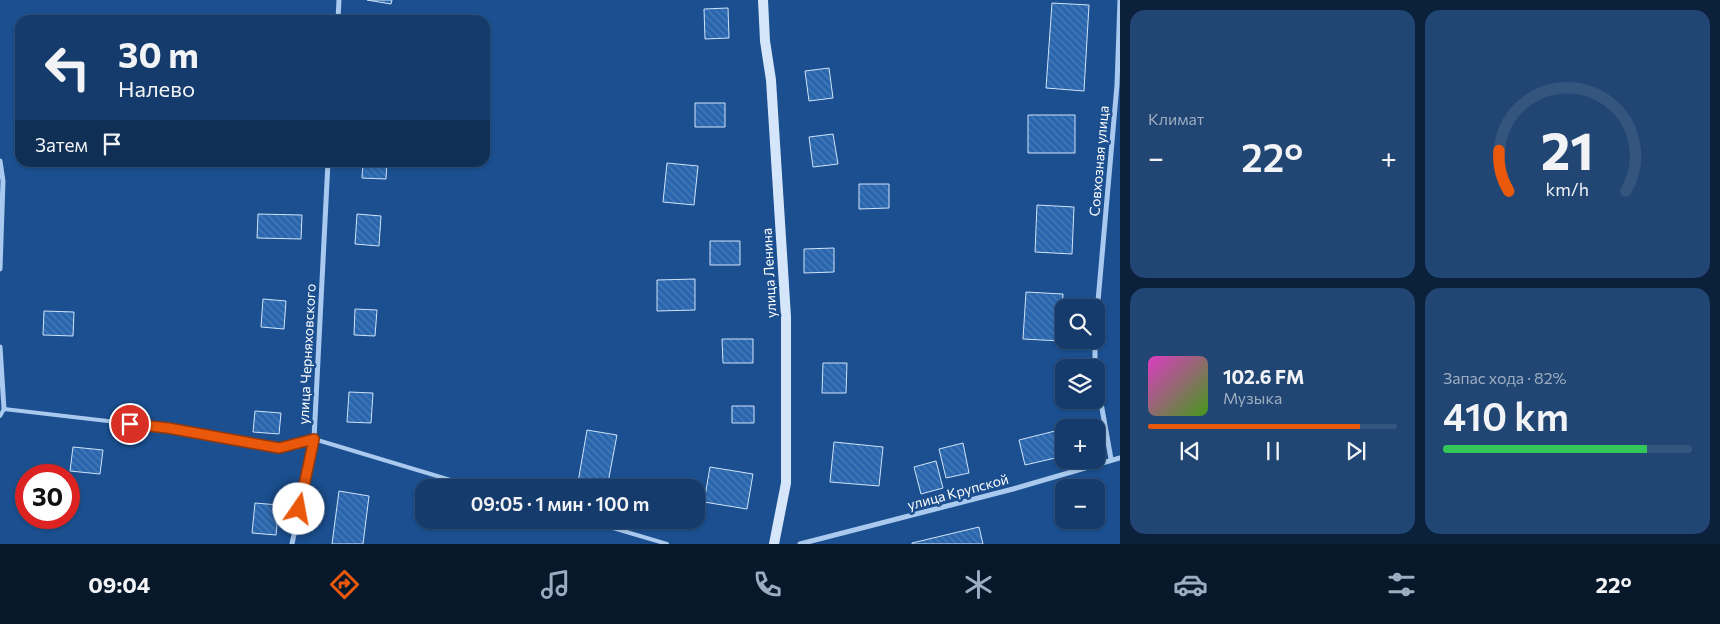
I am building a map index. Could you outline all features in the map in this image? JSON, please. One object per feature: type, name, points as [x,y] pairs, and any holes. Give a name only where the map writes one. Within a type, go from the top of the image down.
[{"type":"main road","name":"улица Ленина","points":[[763,0],[765,41],[771,80],[786,317],[786,483],[774,544]]},
{"type":"street","points":[[338,15],[339,0]]},
{"type":"street","name":"Совхозная улица","points":[[1098,299],[1117,85],[1120,0]]},
{"type":"street","points":[[0,162],[3,182],[0,269]]},
{"type":"street","name":"улица Черняховского","points":[[292,544],[314,439],[328,167]]},
{"type":"street","points":[[0,347],[4,409]]},
{"type":"street","points":[[1102,409],[1111,459]]},
{"type":"street","name":"улица Крупской","points":[[800,544],[1013,489],[1111,459],[1120,458]]},
{"type":"lane","points":[[0,416],[4,409],[168,428],[279,448],[314,439],[447,479]]},
{"type":"lane","points":[[616,529],[667,544]]},
{"type":"building","points":[[367,0],[392,0],[391,4]]},
{"type":"building","points":[[1052,3],[1089,5],[1084,91],[1046,88]]},
{"type":"building","points":[[728,8],[729,38],[705,39],[704,9]]},
{"type":"building","points":[[829,68],[833,98],[809,101],[805,71]]},
{"type":"building","points":[[695,103],[725,103],[725,127],[695,127]]},
{"type":"building","points":[[1028,115],[1075,115],[1075,153],[1028,153]]},
{"type":"building","points":[[833,134],[838,164],[813,167],[809,137]]},
{"type":"building","points":[[667,163],[698,166],[694,205],[663,202]]},
{"type":"building","points":[[363,167],[387,167],[386,179],[362,178]]},
{"type":"building","points":[[859,184],[889,184],[889,208],[859,209]]},
{"type":"building","points":[[1037,205],[1074,207],[1072,254],[1035,252]]},
{"type":"building","points":[[258,214],[302,215],[301,239],[257,238]]},
{"type":"building","points":[[357,214],[381,216],[379,246],[355,244]]},
{"type":"building","points":[[710,241],[740,241],[740,265],[710,265]]},
{"type":"building","points":[[834,248],[834,272],[804,273],[804,249]]},
{"type":"building","points":[[695,279],[695,310],[657,311],[657,280]]},
{"type":"building","points":[[1026,292],[1063,294],[1063,299],[1055,299],[1055,341],[1023,339]]},
{"type":"building","points":[[263,299],[286,301],[284,329],[261,327]]},
{"type":"building","points":[[355,309],[377,310],[375,336],[354,335]]},
{"type":"building","points":[[44,311],[74,312],[73,336],[43,335]]},
{"type":"building","points":[[722,339],[753,339],[753,363],[723,363]]},
{"type":"building","points":[[823,363],[847,363],[846,393],[822,393]]},
{"type":"building","points":[[349,392],[373,393],[371,423],[347,422]]},
{"type":"building","points":[[732,406],[754,406],[754,423],[732,423]]},
{"type":"building","points":[[255,411],[281,413],[279,434],[253,432]]},
{"type":"building","points":[[587,430],[617,435],[609,479],[579,479]]},
{"type":"building","points":[[1055,431],[1055,458],[1025,465],[1019,440]]},
{"type":"building","points":[[834,442],[883,447],[879,486],[830,482]]},
{"type":"building","points":[[963,443],[969,473],[946,478],[939,449]]},
{"type":"building","points":[[73,447],[103,450],[100,474],[80,472],[80,464],[71,464]]},
{"type":"building","points":[[936,461],[943,488],[921,494],[914,467]]},
{"type":"building","points":[[710,467],[753,474],[747,509],[705,502]]},
{"type":"building","points":[[339,491],[369,496],[363,544],[332,544]]},
{"type":"building","points":[[255,503],[279,505],[276,535],[252,533]]},
{"type":"building","points":[[979,527],[983,544],[912,544],[912,543]]},
{"type":"route","points":[[130,424],[168,428],[279,448],[314,439],[299,509]]}]
